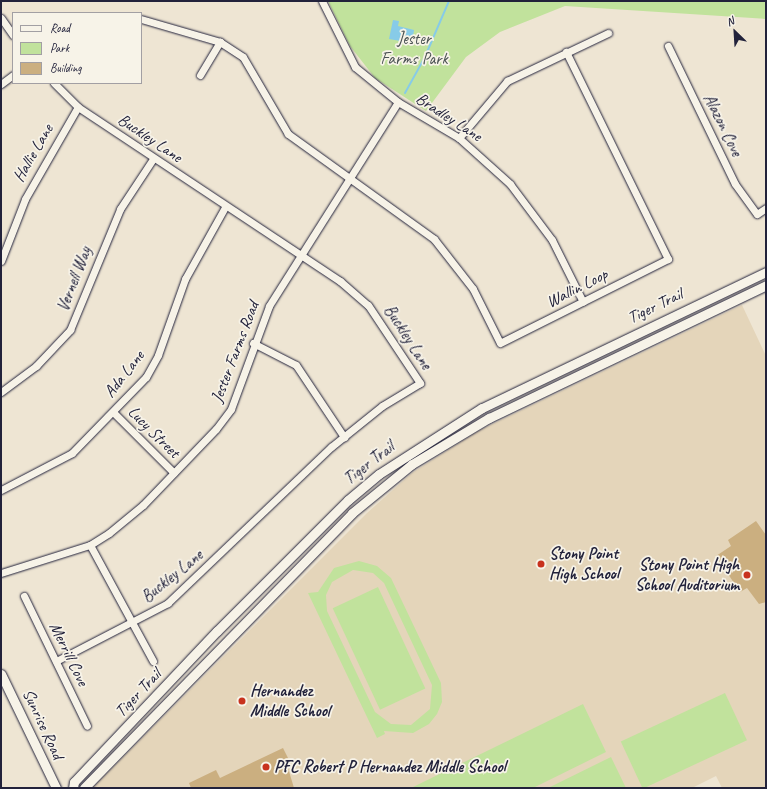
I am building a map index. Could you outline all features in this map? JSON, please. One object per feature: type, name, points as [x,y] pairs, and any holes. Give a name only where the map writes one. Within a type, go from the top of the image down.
[{"type":"street","name":"Bradley Lane","points":[[322,1],[356,67],[398,102],[459,138],[504,179],[533,212],[583,302]]},
{"type":"street","points":[[1,18],[12,34]]},
{"type":"street","points":[[142,19],[220,42],[249,64],[288,134],[348,176]]},
{"type":"street","points":[[459,138],[507,81],[608,33]]},
{"type":"street","points":[[200,75],[220,42]]},
{"type":"street","name":"Alazon Cove","points":[[668,46],[736,184],[757,214],[766,208]]},
{"type":"street","name":"Wallin Loop","points":[[348,176],[434,239],[473,289],[500,343],[668,259],[566,52]]},
{"type":"street","points":[[1,84],[12,76]]},
{"type":"street","name":"Buckley Lane","points":[[55,84],[78,107],[153,159],[299,255],[368,305],[420,383],[382,406],[344,437],[190,585],[130,625],[56,661]]},
{"type":"street","name":"Jester Farms Road","points":[[1,573],[90,545],[124,522],[174,473],[231,409],[253,343],[269,306],[348,176],[398,102]]},
{"type":"street","name":"Hallie Lane","points":[[1,261],[28,192],[78,107]]},
{"type":"street","name":"Vernell Way","points":[[1,392],[36,366],[70,330],[120,209],[153,159]]},
{"type":"street","name":"Ada Lane","points":[[1,490],[59,463],[113,412],[153,366],[185,279],[225,207]]},
{"type":"street","name":"Tiger Trail","points":[[73,788],[74,782],[217,631],[348,500],[379,474],[482,408],[766,272]]},
{"type":"street","name":"Tiger Trail","points":[[84,788],[347,518],[412,464],[489,418],[766,285]]},
{"type":"street","points":[[253,343],[296,365],[344,437]]},
{"type":"street","name":"Lucy Street","points":[[113,412],[174,473]]},
{"type":"street","points":[[90,545],[130,625],[153,661]]},
{"type":"street","name":"Merrill Cove","points":[[24,596],[86,726]]},
{"type":"street","name":"Sunrise Road","points":[[1,674],[56,788]]},
{"type":"shaded area","name":"Stony Point High School","points":[[742,305],[766,356],[766,788],[722,788],[716,776],[692,788],[92,788],[367,513],[412,473],[478,431]]},
{"type":"green space","name":"Jester Farms Park","points":[[328,1],[766,1],[766,19],[565,6],[500,32],[466,57],[426,111],[375,78],[350,46]]},
{"type":"green space","points":[[359,561],[377,566],[391,578],[441,683],[442,702],[437,714],[429,724],[413,733],[384,731],[385,734],[377,738],[308,593],[318,592],[334,568]],"holes":[[[353,570],[373,573],[384,583],[432,685],[430,709],[411,725],[391,724],[375,712],[327,611],[326,595],[332,582]]]},
{"type":"green space","points":[[378,587],[425,689],[380,710],[333,608]]},
{"type":"green space","points":[[725,693],[747,740],[644,788],[642,788],[621,742]]},
{"type":"green space","points":[[583,704],[606,752],[533,788],[411,788]]},
{"type":"green space","points":[[611,757],[626,788],[548,788]]},
{"type":"water","points":[[393,20],[399,21],[398,26],[414,30],[412,43],[389,39]]},
{"type":"building","name":"Stony Point High School Auditorium","points":[[756,521],[766,535],[766,602],[759,604],[747,588],[740,592],[716,556],[731,546],[728,540]]},
{"type":"building","name":"PFC Robert P Hernandez Middle School","points":[[283,748],[292,766],[288,768],[294,788],[191,788],[189,783],[216,770],[220,778]]},
{"type":"waterway","points":[[405,93],[424,59],[449,1]]},
{"type":"place","name":"Stony Point High School","points":[[541,564]]},
{"type":"place","name":"Stony Point High School Auditorium","points":[[747,575]]},
{"type":"place","name":"Hernandez Middle School","points":[[242,701]]},
{"type":"place","name":"PFC Robert P Hernandez Middle School","points":[[266,767]]}]
